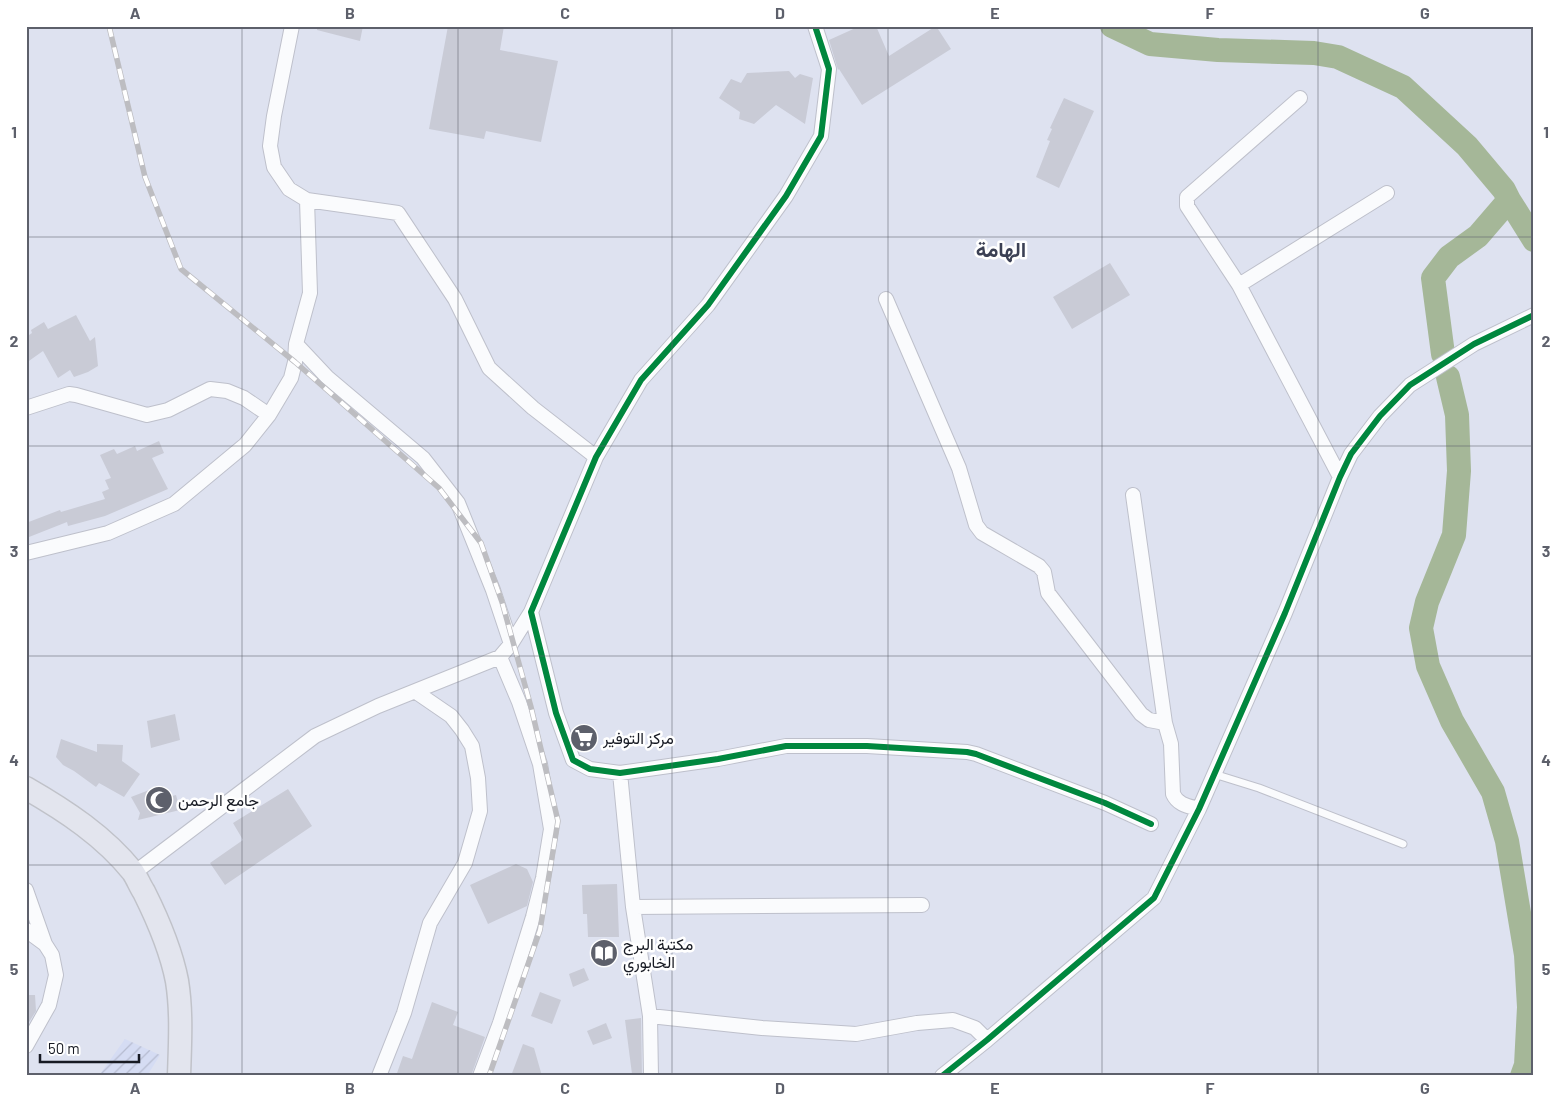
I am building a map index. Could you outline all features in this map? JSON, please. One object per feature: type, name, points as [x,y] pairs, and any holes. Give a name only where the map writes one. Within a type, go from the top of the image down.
[{"type":"main road","points":[[26,788],[71,815],[99,838],[134,873],[166,939],[176,980],[180,1023],[179,1076]]},
{"type":"street","points":[[292,26],[270,146],[274,167],[289,189],[307,200],[398,213],[455,299],[490,368],[533,408],[596,456]]},
{"type":"street","points":[[134,873],[315,736],[378,706],[500,657],[511,644],[531,612],[596,456],[641,380],[708,305],[786,196],[821,136],[828,69],[815,26]]},
{"type":"street","points":[[1300,98],[1187,197],[1187,206],[1239,285],[1340,477]]},
{"type":"street","points":[[1239,285],[1387,192]]},
{"type":"street","points":[[26,552],[108,533],[174,504],[245,445],[269,415],[291,378],[295,362],[296,344],[310,294],[307,200]]},
{"type":"street","points":[[886,299],[959,468],[976,525],[982,533],[1040,566],[1044,572],[1048,593],[1141,714],[1149,720],[1165,723]]},
{"type":"street","points":[[942,1076],[1154,898],[1199,809],[1285,613],[1340,477],[1351,454],[1380,416],[1410,385],[1474,344],[1534,315]]},
{"type":"street","points":[[296,344],[327,377],[423,458],[458,503],[477,548],[511,644]]},
{"type":"street","points":[[26,408],[69,394],[147,415],[160,413],[210,388],[227,391],[244,398],[269,415]]},
{"type":"street","points":[[1133,495],[1165,723],[1172,744],[1172,794],[1182,804],[1199,809]]},
{"type":"street","points":[[531,612],[556,713],[573,760],[590,769],[620,773],[718,759],[786,746],[867,746],[966,752],[976,754],[1105,803],[1151,824]]},
{"type":"street","points":[[480,1076],[500,1023],[533,917],[543,878],[551,830],[540,764],[519,702],[500,657]]},
{"type":"street","points":[[379,1076],[404,1013],[430,923],[465,863],[480,811],[478,778],[472,746],[450,716],[416,692]]},
{"type":"street","points":[[620,773],[633,906],[650,1016],[651,1076]]},
{"type":"street","points":[[26,890],[45,944],[52,955],[56,976],[49,1005],[26,1046]]},
{"type":"street","points":[[633,906],[922,905]]},
{"type":"street","points":[[26,930],[45,944]]},
{"type":"street","points":[[650,1016],[762,1028],[856,1034],[917,1023],[953,1020],[975,1028],[987,1040]]},
{"type":"lane","points":[[1214,774],[1259,788],[1403,844]]},
{"type":"shaded area","points":[[125,1039],[160,1055],[147,1076],[83,1076],[84,1074],[100,1074]]},
{"type":"building","points":[[317,26],[363,26],[360,41],[317,30]]},
{"type":"building","points":[[448,26],[504,26],[500,50],[558,61],[541,142],[486,131],[484,139],[429,129]]},
{"type":"building","points":[[860,26],[876,26],[889,56],[936,26],[951,49],[862,105],[838,70],[829,40]]},
{"type":"building","points":[[789,71],[795,78],[800,74],[813,78],[805,124],[776,105],[754,124],[739,119],[740,112],[719,98],[731,79],[741,83],[747,73]]},
{"type":"building","points":[[1064,98],[1094,111],[1059,188],[1036,177],[1050,141],[1047,140],[1052,129],[1050,128]]},
{"type":"building","points":[[1110,263],[1130,295],[1072,329],[1053,297]]},
{"type":"building","points":[[76,315],[90,341],[95,337],[98,366],[74,377],[70,370],[58,378],[43,351],[26,363],[26,337],[32,333],[31,330],[44,322],[48,329]]},
{"type":"building","points":[[159,441],[164,453],[152,458],[168,489],[105,516],[68,526],[67,522],[29,537],[26,523],[60,510],[61,512],[105,499],[102,492],[109,489],[105,480],[111,478],[100,455],[114,449],[117,454],[135,446],[137,451]]},
{"type":"building","points":[[175,714],[180,740],[151,748],[147,721]]},
{"type":"building","points":[[61,739],[97,752],[97,744],[123,745],[122,761],[140,774],[124,797],[99,783],[96,787],[63,765],[56,757]]},
{"type":"building","points":[[157,787],[168,797],[176,795],[180,810],[138,820],[140,813],[131,797]]},
{"type":"building","points":[[288,789],[312,826],[225,885],[210,863],[243,840],[233,823]]},
{"type":"building","points":[[516,864],[527,869],[533,882],[527,906],[488,924],[470,885]]},
{"type":"building","points":[[617,884],[619,937],[588,937],[587,914],[583,914],[582,885]]},
{"type":"building","points":[[584,968],[589,980],[573,987],[569,974]]},
{"type":"building","points":[[540,992],[561,1000],[552,1024],[531,1016]]},
{"type":"building","points":[[26,995],[35,995],[36,1011],[26,1027]]},
{"type":"building","points":[[432,1002],[458,1012],[453,1025],[485,1037],[471,1076],[396,1076],[403,1056],[412,1059]]},
{"type":"building","points":[[641,1018],[642,1076],[634,1076],[632,1074],[625,1020]]},
{"type":"building","points":[[606,1023],[612,1038],[593,1045],[587,1031]]},
{"type":"building","points":[[523,1044],[534,1048],[542,1076],[511,1076]]},
{"type":"waterway","points":[[1112,26],[1150,44],[1218,50],[1314,53],[1338,57],[1403,87],[1467,146],[1504,190],[1509,200],[1478,236],[1449,257],[1433,278],[1443,354]]},
{"type":"waterway","points":[[1509,200],[1534,240]]},
{"type":"waterway","points":[[1448,377],[1457,415],[1459,471],[1454,535],[1427,602],[1421,628],[1428,666],[1452,721],[1493,792],[1507,841],[1526,955],[1529,1007],[1526,1065],[1522,1076]]},
{"type":"railway","points":[[109,26],[145,177],[181,269],[295,362],[439,488],[481,543],[502,602],[531,707],[558,821],[540,930],[489,1076]]},
{"type":"cycle path","points":[[815,26],[829,69],[821,136],[786,196],[708,305],[641,380],[596,457],[531,612],[556,713],[573,760],[590,769],[620,773],[718,759],[786,746],[867,746],[967,752],[1105,803],[1151,824]]},
{"type":"cycle path","points":[[942,1076],[1154,898],[1199,809],[1285,613],[1340,477],[1351,454],[1380,416],[1410,385],[1474,344],[1534,315]]},
{"type":"place","name":"مركز التوفير","points":[[584,738]]},
{"type":"place","name":"جامع الرحمن","points":[[159,800]]},
{"type":"place","name":"مكتبة البرج الخابوري","points":[[604,953]]},
{"type":"district","name":"الهامة","points":[[1001,250]]}]
